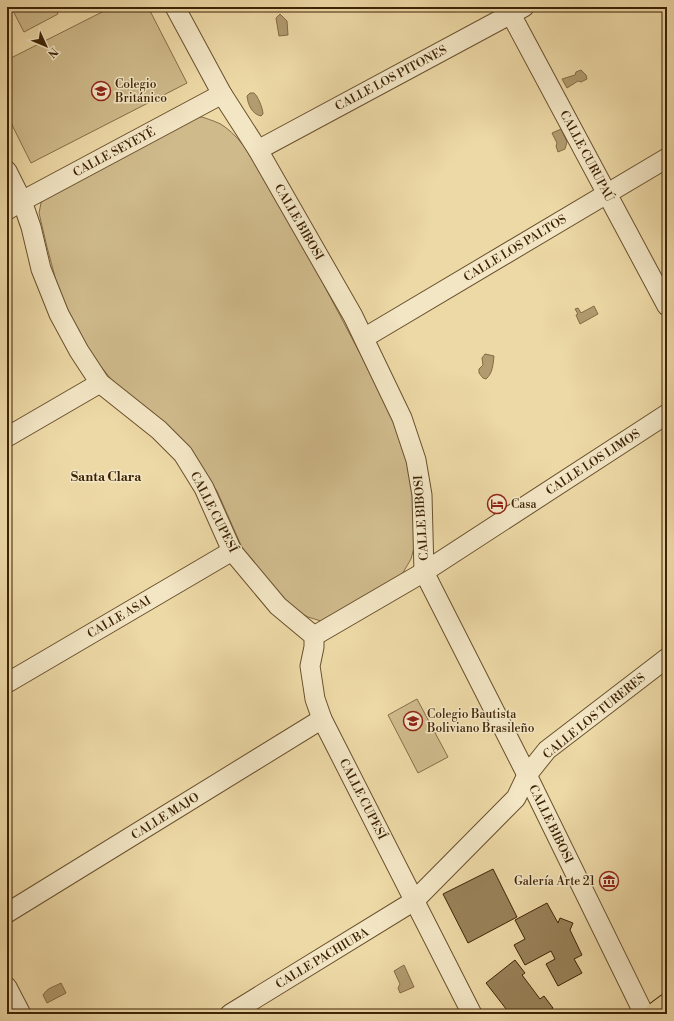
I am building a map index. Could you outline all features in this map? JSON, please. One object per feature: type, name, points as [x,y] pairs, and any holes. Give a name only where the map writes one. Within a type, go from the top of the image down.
[{"type":"main road","points":[[655,1014],[667,1005]]},
{"type":"street","name":"CALLE BIBOSI","points":[[175,7],[222,94],[258,150],[353,316],[402,418],[416,460],[422,495],[424,572],[527,775],[644,1014]]},
{"type":"street","name":"CALLE LOS PITONES","points":[[258,150],[514,9]]},
{"type":"street","name":"CALLE CURUPAÚ","points":[[514,9],[607,193],[667,306]]},
{"type":"street","name":"CALLE SEYEYÉ","points":[[14,205],[222,94]]},
{"type":"street","name":"CALLE LOS PALTOS","points":[[364,338],[667,158]]},
{"type":"street","name":"CALLE CUPESÍ","points":[[7,171],[14,205],[31,227],[41,269],[59,314],[79,351],[100,383],[159,430],[183,454],[204,488],[232,551],[278,606],[314,636],[314,647],[310,666],[314,699],[322,719],[472,1014]]},
{"type":"street","points":[[7,438],[100,383]]},
{"type":"street","name":"CALLE LOS LIMOS","points":[[314,636],[424,572],[667,414]]},
{"type":"street","name":"CALLE ASAI","points":[[7,683],[232,551]]},
{"type":"street","name":"CALLE LOS TURERES","points":[[414,901],[516,798],[527,775],[547,750],[667,658]]},
{"type":"street","name":"CALLE MAJO","points":[[7,913],[322,719]]},
{"type":"street","name":"CALLE PACHIUBA","points":[[230,1014],[414,901]]},
{"type":"street","points":[[7,987],[21,1014]]},
{"type":"shaded area","points":[[11,7],[55,7],[58,14],[24,32]]},
{"type":"shaded area","name":"Colegio Británico","points":[[112,7],[148,7],[187,83],[31,163],[7,115],[7,60]]},
{"type":"shaded area","points":[[280,14],[287,21],[288,35],[279,36],[276,18]]},
{"type":"shaded area","points":[[581,70],[586,75],[587,79],[581,82],[578,81],[567,88],[562,79],[575,75],[576,72]]},
{"type":"shaded area","points":[[250,93],[254,93],[259,100],[263,112],[261,116],[255,113],[249,106],[247,96]]},
{"type":"shaded area","points":[[202,117],[220,124],[232,132],[270,183],[392,417],[406,458],[416,506],[416,540],[411,559],[401,576],[336,615],[321,621],[308,617],[290,607],[244,552],[217,491],[195,460],[111,379],[94,358],[77,331],[59,292],[47,247],[39,213],[41,203],[51,191],[192,118]]},
{"type":"shaded area","points":[[561,129],[567,142],[565,149],[558,152],[556,146],[557,143],[552,133]]},
{"type":"shaded area","points":[[594,306],[598,314],[580,324],[576,315],[578,314],[575,309],[578,308],[581,313]]},
{"type":"shaded area","points":[[485,354],[494,356],[491,371],[486,379],[479,373],[479,369],[483,365],[482,358]]},
{"type":"shaded area","points":[[417,699],[448,757],[418,773],[388,715]]},
{"type":"shaded area","points":[[404,965],[414,987],[400,993],[398,988],[400,984],[394,971]]},
{"type":"shaded area","points":[[61,983],[66,993],[47,1003],[43,995],[45,992]]},
{"type":"building","points":[[493,869],[517,917],[468,943],[443,894]]},
{"type":"building","points":[[547,903],[558,923],[560,918],[573,923],[570,930],[582,955],[574,959],[582,973],[558,986],[546,964],[555,959],[551,951],[525,965],[514,945],[525,939],[515,920]]},
{"type":"building","points":[[515,960],[525,973],[522,975],[540,999],[544,996],[553,1008],[545,1014],[510,1014],[486,983]]},
{"type":"place","name":"Colegio Británico","points":[[101,91]]},
{"type":"place","name":"Casa","points":[[497,504]]},
{"type":"place","name":"Colegio Bautista Boliviano Brasileño","points":[[413,721]]},
{"type":"place","name":"Galería Arte 21","points":[[609,881]]},
{"type":"district","name":"Santa Clara","points":[[106,476]]}]
